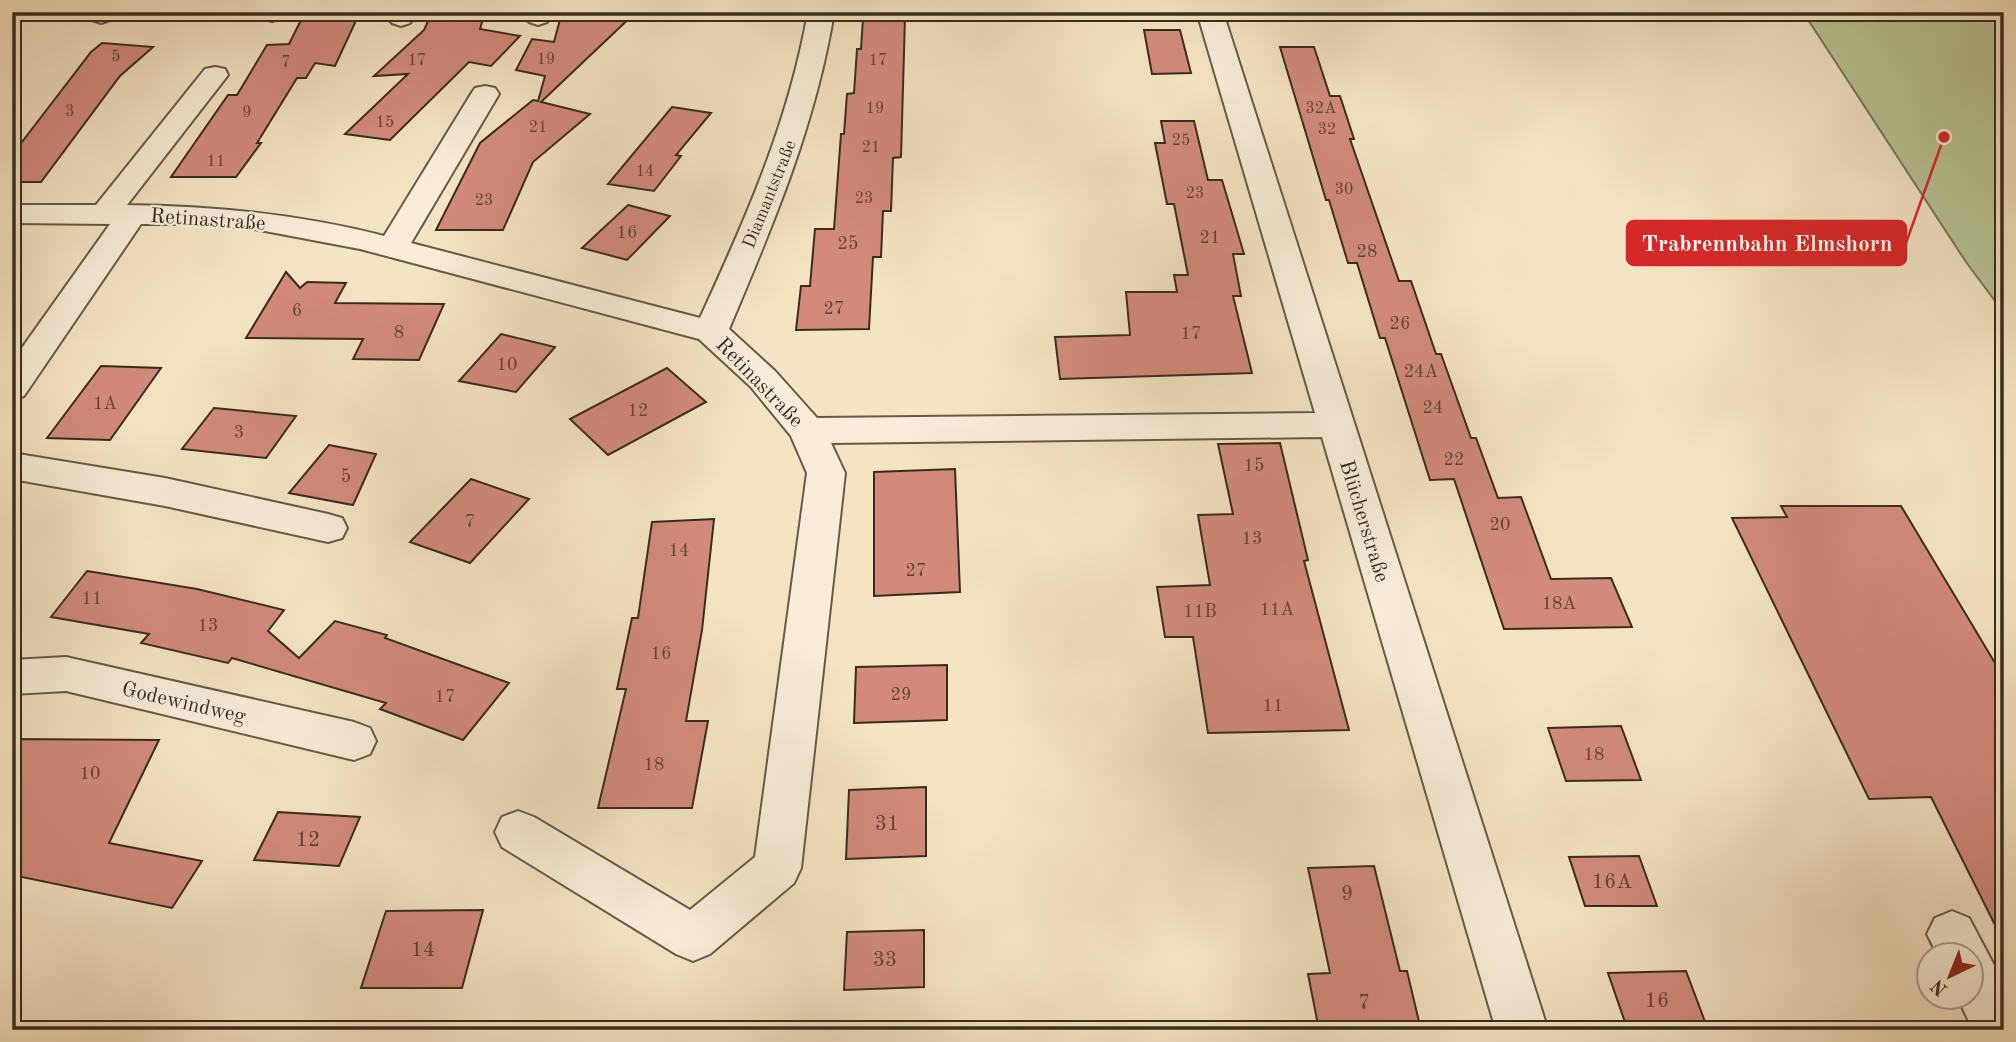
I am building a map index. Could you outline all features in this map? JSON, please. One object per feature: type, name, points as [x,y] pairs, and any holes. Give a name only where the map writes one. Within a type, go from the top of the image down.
[{"type":"street","name":"Diamantstraße","points":[[711,331],[785,163],[814,60],[821,12]]},
{"type":"street","name":"Blücherstraße","points":[[1210,12],[1522,1030]]},
{"type":"street","points":[[12,388],[118,215],[215,75]]},
{"type":"street","points":[[392,248],[485,94]]},
{"type":"street","name":"Retinastraße","points":[[12,214],[201,215],[254,220],[392,248],[711,331],[763,379],[807,431],[825,473],[777,868],[693,938],[518,832]]},
{"type":"street","points":[[807,431],[1335,425]]},
{"type":"street","points":[[12,466],[165,492],[328,528]]},
{"type":"street","name":"Godewindweg","points":[[12,677],[66,674],[354,741]]},
{"type":"street","points":[[1984,998],[2000,1030]]},
{"type":"green space","points":[[1803,12],[2004,12],[2004,313],[1966,262]]},
{"type":"building","points":[[305,12],[360,12],[335,66],[315,63],[306,78],[297,78],[257,143],[261,143],[236,177],[171,177],[228,95],[237,95],[267,45],[289,44]]},
{"type":"building","points":[[432,12],[485,12],[480,29],[520,36],[491,66],[469,62],[390,140],[345,134],[408,74],[374,76],[424,30]]},
{"type":"building","points":[[562,12],[636,12],[541,102],[590,114],[533,162],[503,230],[436,230],[480,143],[533,100],[538,101],[545,76],[516,70],[532,39],[554,42]]},
{"type":"building","points":[[905,17],[901,157],[893,158],[891,211],[883,211],[881,257],[873,257],[869,329],[796,330],[801,286],[810,286],[815,229],[834,229],[841,134],[844,134],[847,94],[854,93],[857,49],[861,49],[863,18]]},
{"type":"building","points":[[1144,30],[1180,30],[1191,73],[1152,74]]},
{"type":"building","points":[[102,43],[153,47],[120,76],[41,182],[12,182],[12,155],[91,52]]},
{"type":"building","points":[[1280,47],[1314,47],[1330,96],[1340,96],[1354,139],[1350,139],[1399,281],[1411,281],[1436,354],[1441,354],[1471,438],[1476,438],[1498,498],[1521,497],[1551,579],[1611,578],[1632,627],[1504,629],[1454,479],[1430,480],[1385,338],[1380,338],[1357,263],[1348,263],[1329,200],[1326,200]]},
{"type":"building","points":[[672,107],[711,113],[676,155],[681,156],[654,191],[608,184]]},
{"type":"building","points":[[1161,121],[1194,121],[1208,180],[1222,180],[1244,254],[1233,254],[1241,296],[1233,296],[1252,373],[1060,379],[1055,337],[1130,335],[1126,292],[1177,292],[1174,275],[1188,275],[1174,204],[1167,204],[1155,143],[1165,143]]},
{"type":"building","points":[[628,205],[670,216],[627,260],[582,248]]},
{"type":"building","points":[[286,272],[300,288],[307,282],[346,283],[335,303],[444,304],[419,360],[353,359],[363,339],[246,338]]},
{"type":"building","points":[[501,334],[555,347],[516,392],[459,381]]},
{"type":"building","points":[[101,366],[161,368],[110,440],[47,438]]},
{"type":"building","points":[[667,368],[706,402],[608,455],[570,419]]},
{"type":"building","points":[[214,408],[296,416],[266,458],[182,449]]},
{"type":"building","points":[[1280,443],[1308,560],[1304,561],[1349,730],[1208,733],[1193,637],[1165,637],[1157,587],[1210,585],[1198,515],[1233,514],[1218,444]]},
{"type":"building","points":[[329,445],[376,454],[353,505],[289,493]]},
{"type":"building","points":[[955,469],[960,592],[874,596],[874,472]]},
{"type":"building","points":[[471,479],[529,499],[470,563],[410,542]]},
{"type":"building","points":[[1781,506],[1901,506],[2004,678],[2004,943],[1931,797],[1869,799],[1732,518],[1787,517]]},
{"type":"building","points":[[714,519],[702,630],[686,721],[708,721],[692,808],[598,808],[626,689],[617,689],[632,618],[638,618],[652,522]]},
{"type":"building","points":[[87,571],[197,589],[284,610],[268,631],[299,658],[335,621],[387,635],[385,638],[509,683],[463,740],[380,709],[386,703],[232,658],[228,663],[141,643],[149,634],[51,617]]},
{"type":"building","points":[[947,665],[947,720],[854,723],[856,667]]},
{"type":"building","points":[[1621,726],[1641,780],[1566,781],[1548,728]]},
{"type":"building","points":[[12,739],[159,740],[109,843],[202,861],[172,908],[12,875]]},
{"type":"building","points":[[926,787],[926,856],[846,859],[849,790]]},
{"type":"building","points":[[278,812],[360,817],[339,866],[254,860]]},
{"type":"building","points":[[1639,856],[1657,906],[1585,906],[1569,857]]},
{"type":"building","points":[[1374,866],[1400,971],[1407,971],[1421,1030],[1319,1030],[1308,974],[1330,973],[1308,868]]},
{"type":"building","points":[[483,910],[462,988],[361,988],[386,911]]},
{"type":"building","points":[[924,930],[924,987],[844,990],[847,932]]},
{"type":"building","points":[[1686,971],[1707,1027],[1627,1028],[1608,973]]},
{"type":"place","name":"Trabrennbahn Elmshorn","points":[[1944,137]]}]
